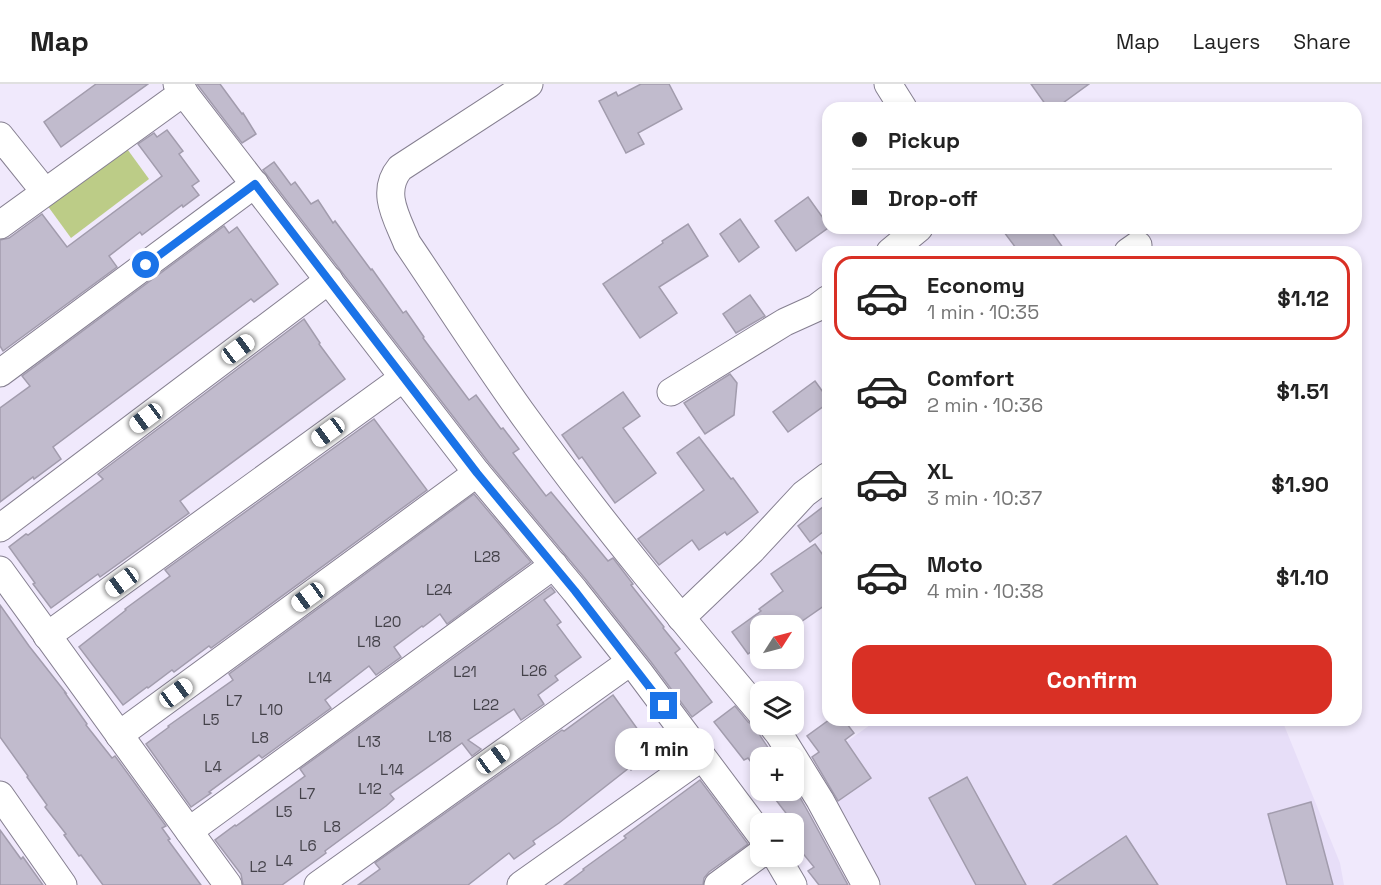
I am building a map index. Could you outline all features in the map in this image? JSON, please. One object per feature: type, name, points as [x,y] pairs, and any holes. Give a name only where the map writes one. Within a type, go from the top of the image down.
[{"type":"street","points":[[529,84],[399,168],[394,175],[390,190],[391,202],[407,243],[526,419],[681,618],[750,700]]},
{"type":"street","points":[[888,84],[899,102]]},
{"type":"street","points":[[0,225],[181,88],[477,473],[554,565],[630,662],[750,821]]},
{"type":"street","points":[[0,136],[45,192]]},
{"type":"street","points":[[0,373],[255,184]]},
{"type":"street","points":[[897,246],[912,234]]},
{"type":"street","points":[[0,528],[330,280]]},
{"type":"street","points":[[671,392],[785,322],[822,304]]},
{"type":"street","points":[[47,636],[404,378]]},
{"type":"street","points":[[119,735],[477,473]]},
{"type":"street","points":[[681,618],[752,550],[804,494],[822,480]]},
{"type":"street","points":[[189,831],[554,565]]},
{"type":"street","points":[[0,570],[228,885]]},
{"type":"street","points":[[318,885],[630,662]]},
{"type":"street","points":[[780,735],[820,800],[866,885]]},
{"type":"street","points":[[521,885],[702,756]]},
{"type":"street","points":[[0,795],[63,885]]},
{"type":"street","points":[[718,885],[750,861]]},
{"type":"street","points":[[782,867],[793,885]]},
{"type":"shaded area","points":[[869,726],[1284,726],[1340,863],[1344,885],[878,885],[817,763]]},
{"type":"green space","points":[[125,146],[149,179],[71,238],[47,205]]},
{"type":"building","points":[[96,84],[148,84],[61,147],[44,122]]},
{"type":"building","points":[[197,84],[220,84],[256,134],[242,143]]},
{"type":"building","points":[[641,84],[669,84],[682,109],[638,133],[644,144],[626,153],[599,101],[616,92],[618,96]]},
{"type":"building","points":[[1031,84],[1089,84],[1064,102],[1044,102]]},
{"type":"building","points":[[167,130],[183,151],[179,154],[199,181],[192,186],[199,195],[142,235],[140,232],[109,256],[117,267],[3,351],[0,346],[0,240],[9,238],[42,214],[67,247],[162,176],[138,144],[154,133],[157,137]]},
{"type":"building","points":[[274,162],[291,185],[295,182],[311,204],[318,200],[333,223],[335,221],[403,313],[406,311],[469,400],[476,395],[501,429],[503,428],[519,449],[513,453],[546,496],[551,492],[608,561],[613,558],[680,649],[675,653],[712,702],[692,717],[587,581],[489,463],[263,170]]},
{"type":"building","points":[[808,197],[822,217],[822,232],[796,251],[775,221]]},
{"type":"building","points":[[740,219],[759,247],[739,262],[720,234]]},
{"type":"building","points":[[688,224],[708,256],[659,287],[677,313],[640,338],[603,284]]},
{"type":"building","points":[[224,226],[229,233],[237,227],[278,284],[254,302],[251,299],[53,447],[61,459],[0,502],[0,408],[30,386],[22,376]]},
{"type":"building","points":[[1006,234],[1053,234],[1062,246],[1014,246]]},
{"type":"building","points":[[750,295],[765,316],[736,333],[723,314]]},
{"type":"building","points":[[304,319],[345,379],[180,501],[189,513],[100,577],[98,574],[51,608],[9,547],[103,479],[98,474]]},
{"type":"building","points":[[730,374],[737,383],[734,415],[705,434],[684,403]]},
{"type":"building","points":[[815,381],[822,391],[822,407],[788,432],[773,412]]},
{"type":"building","points":[[623,392],[640,416],[623,428],[656,473],[615,503],[582,457],[579,459],[562,435]]},
{"type":"building","points":[[374,419],[427,490],[211,648],[209,646],[123,705],[79,647],[170,576],[165,570]]},
{"type":"building","points":[[699,437],[758,512],[727,535],[725,532],[699,550],[692,540],[659,565],[638,539],[704,490],[677,453]]},
{"type":"building","points":[[474,494],[531,562],[447,624],[440,614],[422,626],[394,647],[401,657],[376,675],[369,666],[325,700],[331,708],[262,758],[259,755],[191,807],[146,744],[233,680],[229,674]]},
{"type":"building","points":[[822,508],[822,533],[810,542],[798,526]]},
{"type":"building","points":[[815,544],[822,554],[822,607],[804,620],[804,615],[755,615],[761,611],[759,609],[783,591],[771,574]]},
{"type":"building","points":[[551,587],[555,592],[544,600],[561,622],[557,625],[581,657],[555,676],[558,680],[538,695],[544,704],[521,720],[514,709],[468,740],[481,749],[472,756],[462,743],[390,794],[394,799],[386,806],[282,885],[243,885],[241,874],[215,840],[305,776],[300,769]]},
{"type":"building","points":[[0,605],[66,693],[86,725],[112,758],[115,756],[166,826],[162,828],[170,839],[168,840],[201,885],[103,885],[81,855],[79,856],[0,737]]},
{"type":"building","points":[[750,619],[750,652],[748,654],[732,632]]},
{"type":"building","points":[[613,695],[654,752],[631,770],[629,768],[533,841],[535,844],[514,859],[509,853],[468,885],[358,885],[380,869],[375,863]]},
{"type":"building","points":[[735,706],[750,723],[750,735],[760,735],[768,747],[750,747],[750,761],[748,758],[744,760],[714,722]]},
{"type":"building","points":[[822,725],[849,726],[854,733],[845,740],[871,778],[838,801],[812,757],[819,752],[807,736]]},
{"type":"building","points":[[967,777],[1026,885],[976,885],[929,798]]},
{"type":"building","points":[[700,780],[748,844],[709,872],[704,878],[703,885],[564,885],[626,838],[624,836]]},
{"type":"building","points":[[777,801],[802,801],[848,885],[819,885],[808,871],[814,867],[804,855],[804,813],[786,813]]},
{"type":"building","points":[[1311,802],[1333,885],[1287,885],[1268,814]]},
{"type":"building","points":[[0,830],[21,859],[23,857],[43,885],[0,885]]},
{"type":"building","points":[[1126,836],[1158,885],[1053,885]]},
{"type":"route","points":[[146,265],[255,184],[477,473],[575,591],[664,706]]}]
